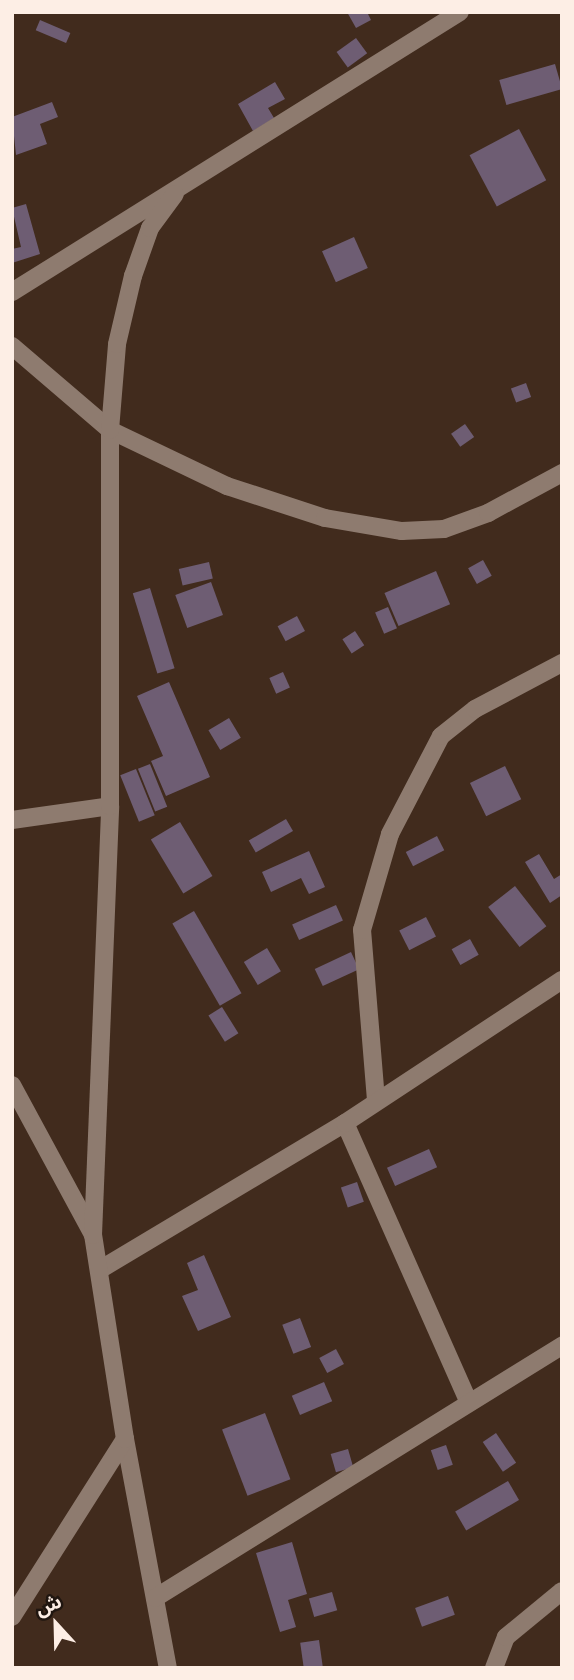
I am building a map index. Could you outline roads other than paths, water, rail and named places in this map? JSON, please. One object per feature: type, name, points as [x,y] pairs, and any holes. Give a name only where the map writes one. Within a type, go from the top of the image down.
[{"type":"street","points":[[12,292],[175,194],[460,12]]},
{"type":"street","points":[[93,1236],[110,806],[110,430],[117,344],[133,276],[150,228],[175,194]]},
{"type":"street","points":[[12,346],[110,430],[259,498],[402,531],[465,523],[562,473]]},
{"type":"street","points":[[376,1100],[362,930],[390,834],[441,736],[475,709],[562,663]]},
{"type":"street","points":[[12,820],[110,806]]},
{"type":"street","points":[[101,1269],[345,1123],[376,1100],[562,980]]},
{"type":"street","points":[[12,1085],[93,1236],[101,1269],[125,1439],[167,1668]]},
{"type":"street","points":[[345,1123],[469,1403]]},
{"type":"street","points":[[155,1598],[562,1346]]},
{"type":"street","points":[[12,1617],[125,1439]]},
{"type":"street","points":[[494,1668],[506,1637],[562,1591]]}]
